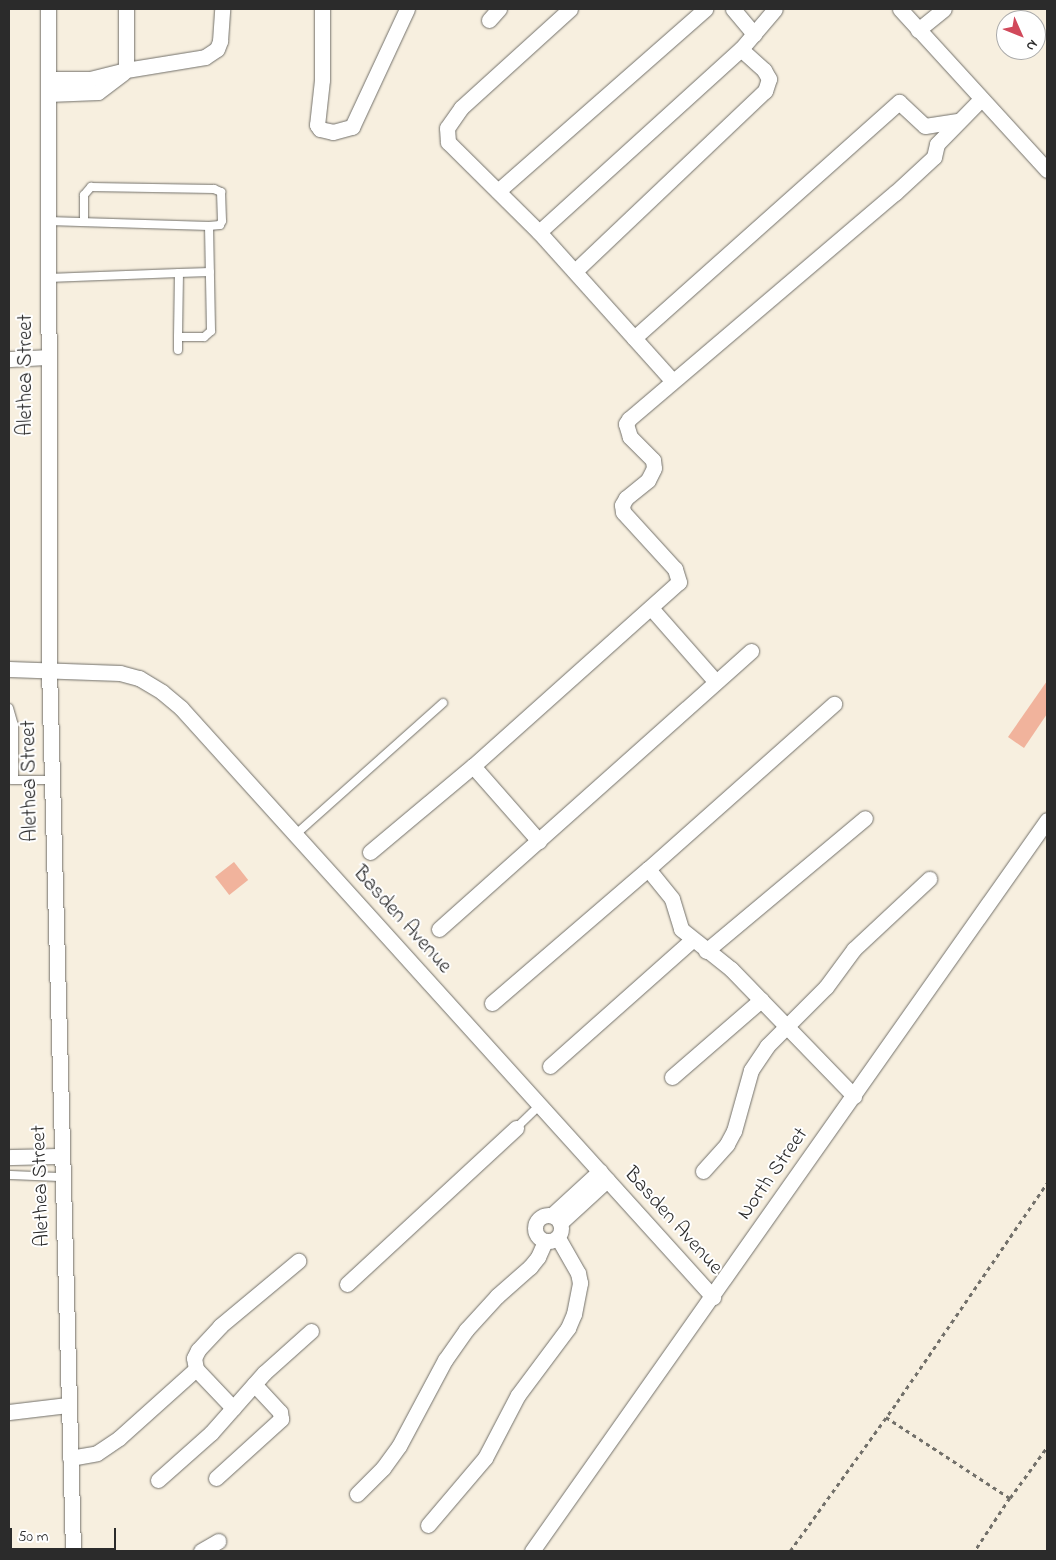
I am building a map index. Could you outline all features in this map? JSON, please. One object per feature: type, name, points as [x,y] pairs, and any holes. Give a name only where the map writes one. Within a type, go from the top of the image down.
[{"type":"street","name":"Alethea Street","points":[[48,9],[48,669],[73,1551]]},
{"type":"street","points":[[126,9],[126,70]]},
{"type":"street","points":[[48,79],[90,79],[126,70],[205,57],[212,54],[220,41],[222,9]]},
{"type":"street","points":[[322,9],[322,80],[317,125],[320,128],[333,132],[352,127],[407,9]]},
{"type":"street","points":[[498,191],[705,9]]},
{"type":"street","points":[[733,9],[754,34]]},
{"type":"street","points":[[539,232],[741,49],[775,9]]},
{"type":"street","points":[[918,30],[944,9]]},
{"type":"street","points":[[905,10],[918,30],[1047,170]]},
{"type":"street","points":[[561,12],[461,108],[448,128],[448,142],[539,232],[672,380]]},
{"type":"street","points":[[575,271],[765,91],[769,83],[767,75],[741,49]]},
{"type":"street","points":[[48,94],[98,92],[126,70]]},
{"type":"street","points":[[370,852],[473,766],[679,582],[678,576],[623,512],[622,505],[626,498],[648,480],[654,468],[653,460],[630,437],[626,424],[629,418],[895,193],[934,156],[937,144],[981,99]]},
{"type":"street","points":[[634,338],[899,102],[926,126],[958,121]]},
{"type":"street","points":[[9,359],[47,357]]},
{"type":"street","points":[[652,608],[716,682]]},
{"type":"street","points":[[439,929],[751,651]]},
{"type":"street","name":"Basden Avenue","points":[[9,669],[120,673],[139,678],[162,692],[200,728],[713,1297]]},
{"type":"street","points":[[492,1002],[648,869],[834,704]]},
{"type":"street","points":[[473,766],[538,841]]},
{"type":"street","points":[[706,951],[865,818]]},
{"type":"street","name":"North Street","points":[[532,1551],[713,1297],[1047,820]]},
{"type":"street","points":[[648,869],[672,899],[681,929],[692,940],[731,969],[854,1096]]},
{"type":"street","points":[[703,1171],[727,1144],[734,1131],[751,1070],[767,1046],[826,987],[854,949],[929,879]]},
{"type":"street","points":[[550,1066],[692,940]]},
{"type":"street","points":[[672,1077],[761,1000]]},
{"type":"street","points":[[347,1284],[516,1128]]},
{"type":"street","points":[[9,1157],[61,1156]]},
{"type":"street","points":[[357,1494],[383,1468],[399,1446],[445,1360],[466,1330],[497,1296],[530,1267],[554,1229],[603,1176]]},
{"type":"street","points":[[428,1525],[485,1458],[518,1395],[568,1328],[574,1314],[580,1283],[578,1273],[554,1229]]},
{"type":"street","points":[[233,1408],[196,1369],[194,1358],[203,1344],[220,1326],[298,1260]]},
{"type":"street","points":[[158,1480],[198,1445],[254,1384],[311,1332]]},
{"type":"street","points":[[70,1458],[90,1456],[106,1448],[196,1369]]},
{"type":"street","points":[[216,1478],[281,1419],[280,1412],[254,1384]]},
{"type":"street","points":[[9,1412],[68,1405]]},
{"type":"street","points":[[201,1551],[218,1541]]},
{"type":"lane","points":[[48,221],[209,226],[220,225],[222,220],[222,192],[214,189],[91,187],[84,195],[84,222]]},
{"type":"lane","points":[[178,337],[204,338],[211,331],[209,226]]},
{"type":"lane","points":[[48,278],[210,272]]},
{"type":"lane","points":[[178,350],[179,273]]},
{"type":"lane","points":[[296,834],[443,703]]},
{"type":"lane","points":[[9,708],[12,716],[11,780],[51,780]]},
{"type":"lane","points":[[516,1128],[540,1105]]},
{"type":"lane","points":[[9,1175],[61,1176]]},
{"type":"path","points":[[790,1551],[886,1417],[1047,1183]]},
{"type":"path","points":[[886,1417],[1010,1498]]},
{"type":"path","points":[[975,1551],[1047,1447]]},
{"type":"building","points":[[1047,681],[1047,714],[1024,748],[1008,737]]},
{"type":"building","points":[[234,862],[248,880],[229,895],[215,877]]}]
